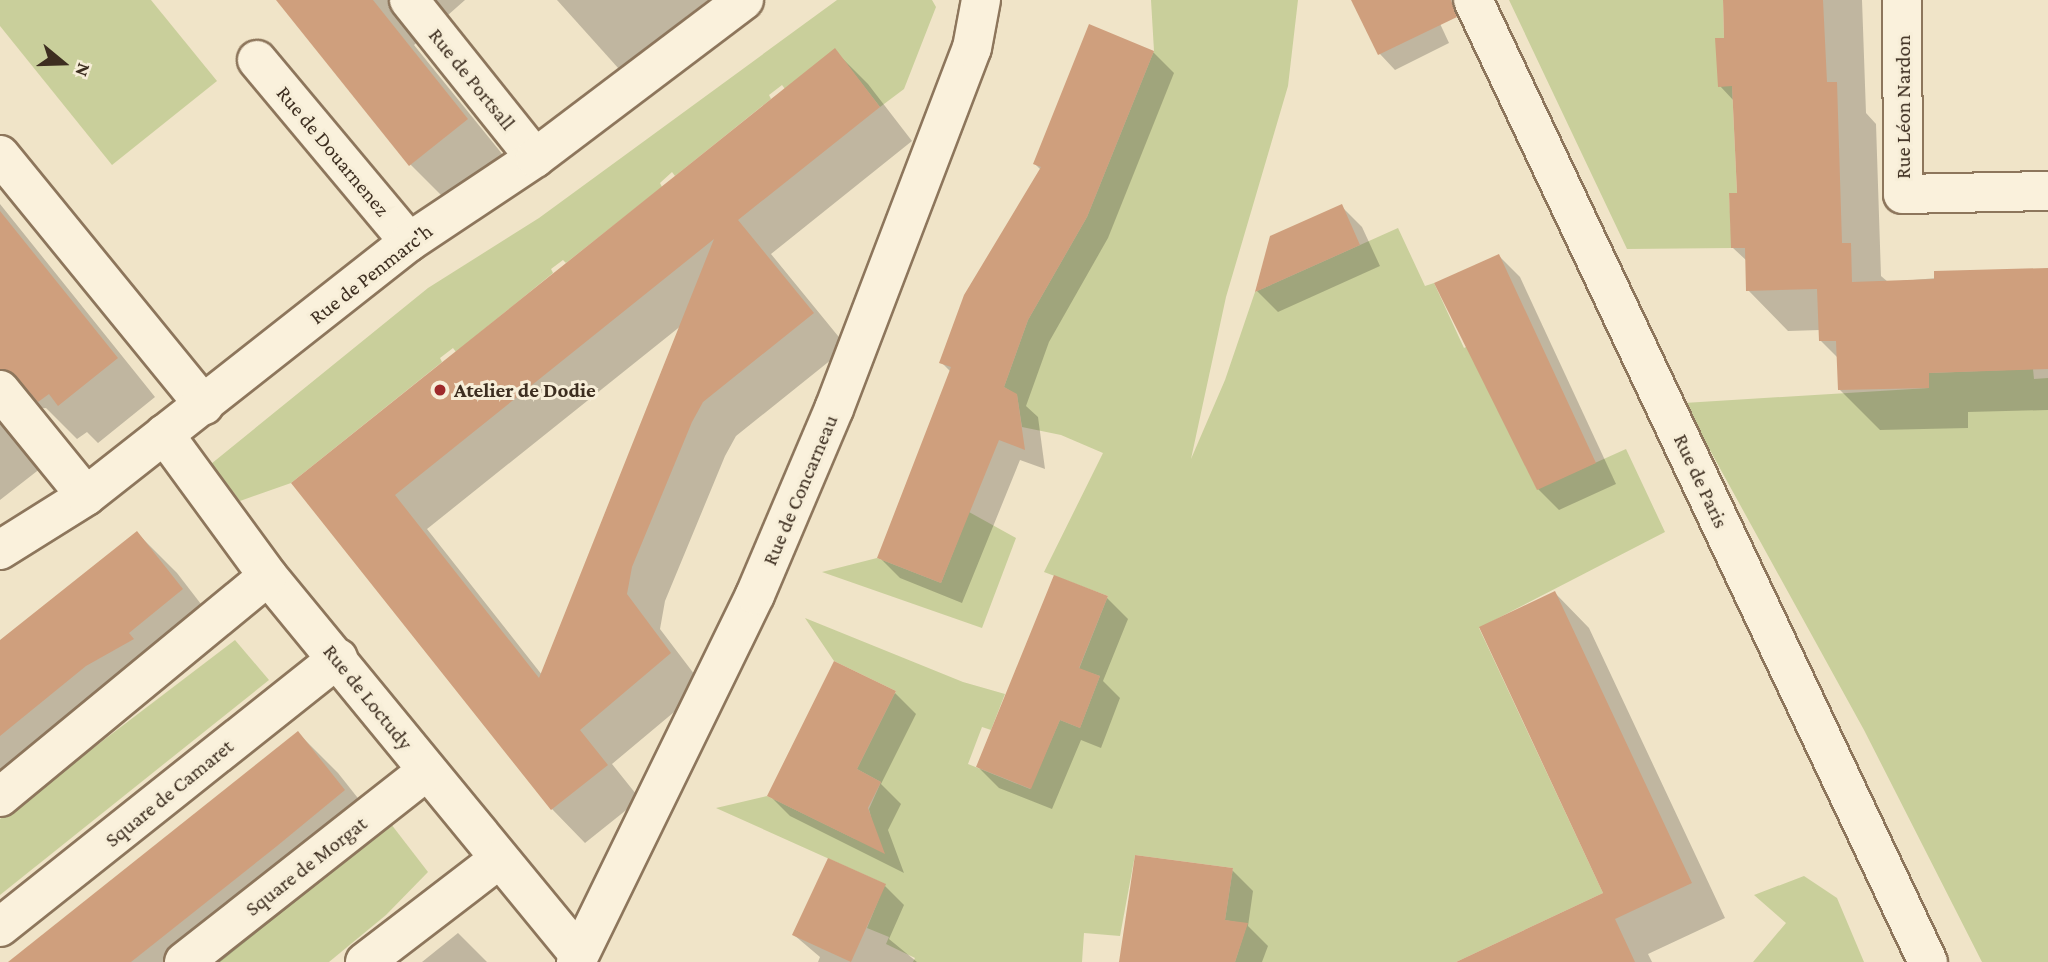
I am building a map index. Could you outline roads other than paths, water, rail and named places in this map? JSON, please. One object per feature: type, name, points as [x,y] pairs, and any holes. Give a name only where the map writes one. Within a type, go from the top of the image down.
[{"type":"street","name":"Rue de Penmarc'h","points":[[0,550],[86,496],[409,242],[535,158],[744,0]]},
{"type":"street","name":"Rue de Concarneau","points":[[577,959],[755,595],[835,409],[972,48],[981,0]]},
{"type":"street","name":"Rue de Paris","points":[[1473,0],[1927,962]]},
{"type":"street","name":"Rue Léon Nardon","points":[[1902,0],[1903,194],[2048,191]]},
{"type":"street","name":"Rue de Portsall","points":[[418,3],[535,158]]},
{"type":"street","name":"Rue de Douarnenez","points":[[257,60],[409,242]]},
{"type":"street","points":[[0,155],[204,405]]},
{"type":"street","points":[[0,390],[86,496]]},
{"type":"street","name":"Rue de Loctudy","points":[[164,435],[268,576],[338,658],[577,959]]},
{"type":"street","points":[[0,797],[268,576]]},
{"type":"street","name":"Square de Camaret","points":[[0,927],[338,658]]},
{"type":"street","name":"Square de Morgat","points":[[184,962],[427,771]]},
{"type":"street","points":[[365,962],[498,860]]},
{"type":"place","name":"Atelier de Dodie","points":[[440,390]]}]
